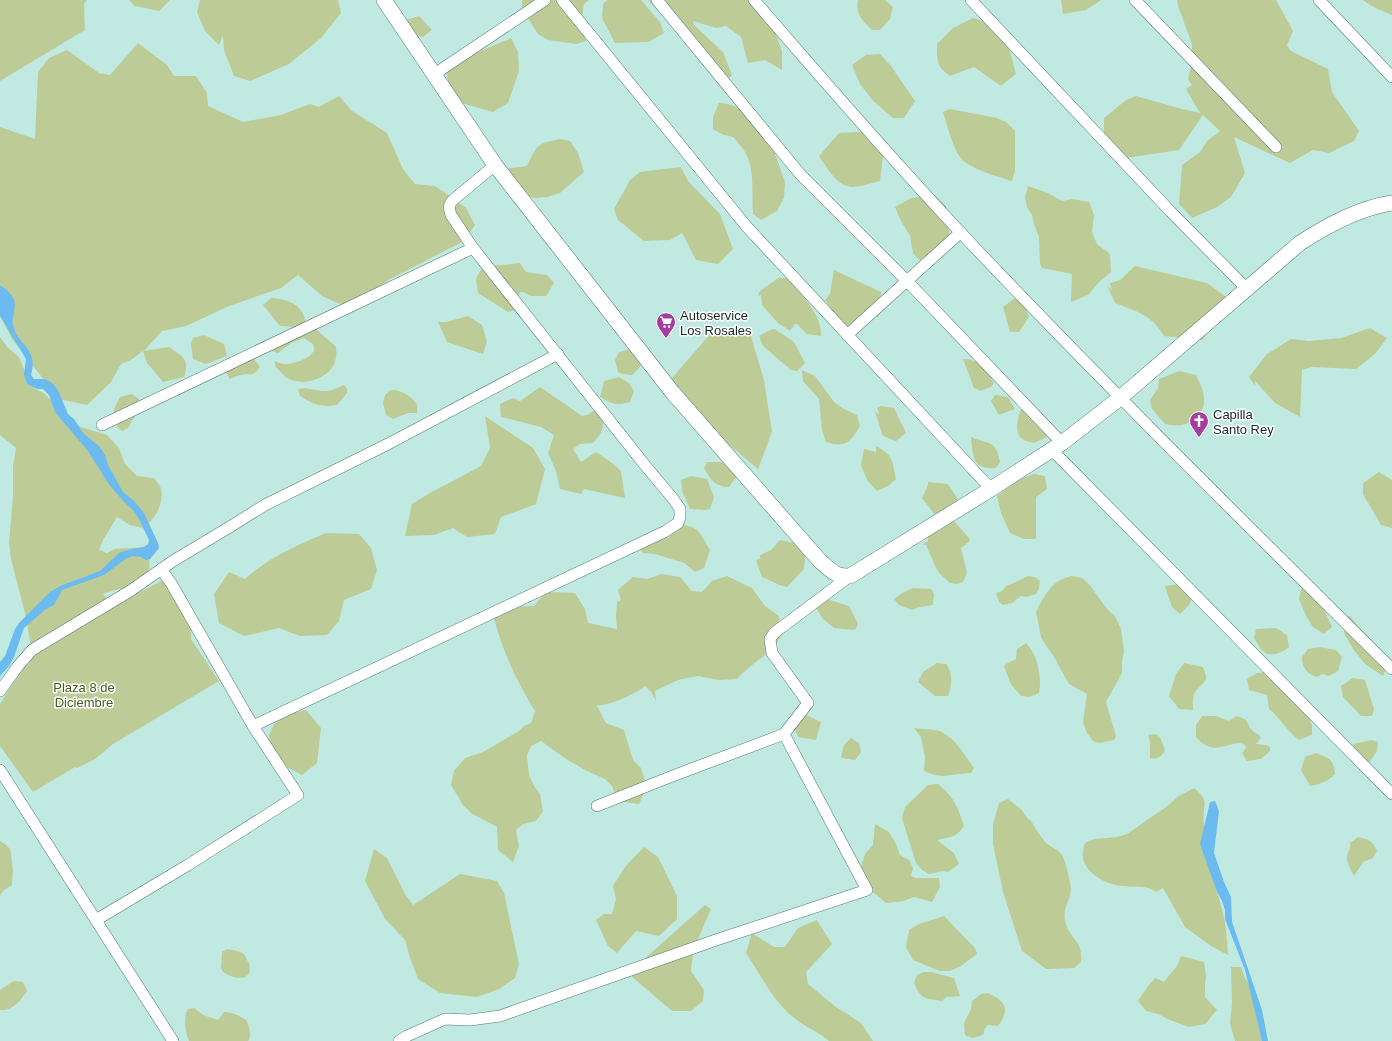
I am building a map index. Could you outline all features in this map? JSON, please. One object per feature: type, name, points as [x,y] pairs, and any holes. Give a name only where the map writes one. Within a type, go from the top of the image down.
[{"type":"main road","points":[[384,0],[433,75],[495,165],[672,393],[820,562],[836,574],[842,576],[850,576],[991,489],[1057,446],[1120,398],[1300,243],[1319,230],[1363,210],[1392,202]]},
{"type":"street","points":[[433,75],[545,0]]},
{"type":"street","points":[[562,0],[747,227],[991,489]]},
{"type":"street","points":[[657,0],[800,174],[907,281],[1057,446],[1392,794]]},
{"type":"street","points":[[754,0],[859,122],[961,232],[1120,398],[1392,669]]},
{"type":"street","points":[[971,0],[1171,212],[1247,289]]},
{"type":"street","points":[[1135,0],[1276,147]]},
{"type":"street","points":[[1318,0],[1392,77]]},
{"type":"street","points":[[254,726],[664,532],[678,523],[680,510],[674,500],[473,248],[450,215],[450,204],[495,165]]},
{"type":"street","points":[[847,335],[961,232]]},
{"type":"street","points":[[102,425],[473,248]]},
{"type":"street","points":[[0,691],[32,650],[130,591],[173,561],[265,505],[388,444],[558,354]]},
{"type":"street","points":[[96,920],[195,861],[298,795],[254,726],[161,569]]},
{"type":"street","points":[[597,806],[784,734],[808,703],[772,653],[770,639],[774,633],[850,576]]},
{"type":"street","points":[[399,1041],[406,1036],[445,1019],[470,1020],[500,1016],[716,940],[867,890],[784,734]]},
{"type":"street","points":[[0,770],[173,1041]]},
{"type":"green space","points":[[0,0],[87,0],[84,4],[85,30],[0,81]]},
{"type":"green space","points":[[129,0],[170,0],[159,11],[135,6]]},
{"type":"green space","points":[[200,0],[338,0],[341,13],[321,38],[289,64],[250,81],[234,76],[224,50],[223,35],[219,45],[205,31],[197,12]]},
{"type":"green space","points":[[522,0],[589,0],[584,4],[582,17],[586,41],[576,44],[548,40],[538,34],[522,9]]},
{"type":"green space","points":[[607,0],[641,0],[660,22],[664,33],[648,42],[615,43],[602,18],[603,4]]},
{"type":"green space","points":[[648,0],[749,0],[773,27],[782,51],[782,70],[765,60],[748,63],[741,37],[726,26],[716,28],[693,21],[694,25],[723,52],[732,75],[725,82],[700,62],[696,52]]},
{"type":"green space","points":[[858,0],[885,0],[893,7],[890,19],[880,30],[872,30],[860,17],[857,5]]},
{"type":"green space","points":[[1061,0],[1101,0],[1086,10],[1063,14]]},
{"type":"green space","points":[[1177,0],[1276,0],[1293,31],[1287,45],[1291,51],[1328,69],[1332,92],[1359,131],[1354,141],[1329,153],[1313,150],[1290,163],[1234,137],[1245,173],[1231,197],[1217,207],[1192,218],[1179,204],[1182,165],[1200,152],[1207,141],[1220,131],[1203,115],[1179,150],[1126,158],[1104,138],[1104,118],[1126,100],[1136,96],[1200,113],[1186,89],[1192,85],[1188,79],[1192,61],[1192,44]]},
{"type":"green space","points":[[1363,0],[1392,0],[1392,15],[1373,7]]},
{"type":"green space","points":[[419,16],[432,30],[423,37],[412,32],[408,27],[406,20]]},
{"type":"green space","points":[[973,18],[998,26],[1006,37],[1016,74],[1001,86],[974,67],[950,76],[938,63],[937,44],[953,28]]},
{"type":"green space","points":[[511,38],[518,52],[519,71],[508,103],[493,112],[458,102],[449,91],[447,72],[471,55]]},
{"type":"green space","points":[[138,43],[167,65],[174,76],[196,76],[207,93],[208,106],[243,122],[281,115],[310,104],[319,107],[339,96],[352,111],[387,133],[403,169],[415,184],[435,186],[466,208],[475,225],[464,241],[388,280],[359,302],[340,304],[322,296],[298,275],[281,288],[229,306],[186,326],[162,331],[144,351],[169,347],[178,353],[186,362],[184,377],[163,382],[147,363],[143,351],[131,360],[121,364],[111,382],[87,405],[59,399],[12,339],[0,315],[0,127],[35,139],[38,72],[49,58],[67,50],[99,73],[110,75]]},
{"type":"green space","points":[[880,54],[891,66],[915,101],[904,118],[893,118],[873,101],[860,84],[852,65],[866,55]]},
{"type":"green space","points":[[719,103],[728,104],[739,108],[770,140],[785,182],[784,198],[777,211],[761,220],[753,214],[751,168],[745,151],[733,137],[724,135],[713,129],[713,117]]},
{"type":"green space","points":[[950,109],[997,118],[1006,122],[1015,131],[1015,171],[1012,181],[976,168],[961,158],[957,153],[951,139],[943,112]]},
{"type":"green space","points":[[875,131],[884,148],[880,181],[862,186],[846,186],[832,175],[819,156],[839,133]]},
{"type":"green space","points":[[560,139],[570,141],[578,153],[584,172],[560,193],[547,197],[534,198],[521,195],[504,172],[504,169],[527,166],[533,153],[539,146],[546,142]]},
{"type":"green space","points":[[681,167],[688,181],[720,214],[733,249],[718,264],[696,260],[682,233],[670,240],[644,241],[618,220],[614,209],[630,180],[640,172]]},
{"type":"green space","points":[[1028,186],[1048,193],[1062,201],[1072,199],[1089,202],[1094,215],[1092,232],[1097,244],[1110,254],[1111,272],[1099,282],[1088,295],[1071,302],[1072,274],[1042,268],[1040,264],[1039,237],[1032,215],[1027,207],[1025,197]]},
{"type":"green space","points":[[935,195],[946,206],[950,240],[943,258],[919,260],[913,253],[910,236],[895,207],[911,198]]},
{"type":"green space","points":[[520,263],[526,272],[547,275],[554,283],[546,296],[531,296],[520,292],[515,310],[508,312],[478,293],[476,279],[484,267]]},
{"type":"green space","points":[[1135,266],[1207,283],[1232,301],[1212,324],[1203,340],[1164,336],[1149,318],[1115,303],[1107,285],[1112,291],[1110,283],[1120,280]]},
{"type":"green space","points":[[834,270],[881,292],[879,316],[854,326],[842,325],[825,300],[830,294]]},
{"type":"green space","points":[[778,278],[787,278],[810,305],[818,320],[821,336],[807,334],[797,324],[795,324],[790,331],[778,323],[762,305],[761,295],[758,296],[759,292]]},
{"type":"green space","points":[[271,298],[286,300],[299,307],[304,316],[304,325],[296,327],[280,326],[263,305]]},
{"type":"green space","points":[[1015,298],[1022,300],[1029,317],[1019,332],[1010,332],[1003,307]]},
{"type":"green space","points":[[468,316],[482,325],[487,341],[483,354],[447,342],[438,322],[446,322]]},
{"type":"green space","points":[[1370,328],[1387,338],[1376,353],[1356,369],[1312,367],[1302,370],[1300,417],[1275,403],[1255,381],[1255,386],[1249,377],[1267,354],[1291,339],[1309,341],[1341,338]]},
{"type":"green space","points":[[316,329],[336,347],[334,364],[325,375],[311,381],[303,382],[287,378],[275,366],[275,361],[286,364],[294,363],[308,357],[313,352],[313,344],[304,338],[293,342],[278,353],[272,351],[279,340]]},
{"type":"green space","points":[[775,329],[794,342],[805,363],[797,371],[791,370],[763,346],[759,336]]},
{"type":"green space","points":[[711,333],[750,333],[764,380],[772,432],[758,469],[707,426],[672,378]]},
{"type":"green space","points":[[204,335],[224,344],[227,356],[206,364],[193,359],[191,344],[193,338]]},
{"type":"green space","name":"Plaza 8 de Diciembre","points":[[0,337],[7,347],[19,357],[29,382],[35,389],[44,393],[74,425],[107,435],[119,448],[125,464],[137,476],[154,478],[160,486],[162,498],[158,510],[151,521],[142,528],[130,525],[117,517],[103,540],[99,550],[107,553],[114,549],[146,547],[149,557],[149,566],[146,575],[139,583],[103,594],[110,601],[136,594],[171,576],[191,623],[191,639],[219,681],[113,744],[95,759],[77,768],[75,767],[33,792],[0,746],[0,704],[22,670],[30,663],[30,641],[26,617],[11,559],[9,542],[13,497],[13,467],[16,448],[0,435]]},
{"type":"green space","points":[[637,348],[645,356],[639,368],[632,375],[618,372],[615,360],[619,352]]},
{"type":"green space","points":[[251,355],[260,367],[257,371],[253,374],[243,374],[230,379],[226,372]]},
{"type":"green space","points":[[963,359],[969,359],[982,366],[994,383],[991,387],[980,391],[974,388]]},
{"type":"green space","points":[[802,370],[815,376],[834,402],[857,415],[860,426],[853,437],[846,443],[832,444],[826,442],[822,430],[819,399],[803,381]]},
{"type":"green space","points":[[1179,371],[1196,375],[1203,392],[1203,409],[1193,420],[1186,424],[1165,424],[1152,409],[1150,400],[1158,388],[1159,379]]},
{"type":"green space","points":[[619,377],[629,383],[634,391],[630,402],[614,404],[600,397],[604,381]]},
{"type":"green space","points":[[344,385],[347,389],[347,393],[337,405],[331,406],[317,405],[309,401],[300,396],[298,389],[305,388],[328,391]]},
{"type":"green space","points":[[540,387],[582,416],[595,410],[599,414],[602,419],[603,427],[599,435],[593,443],[580,444],[573,449],[581,462],[596,452],[621,471],[625,498],[584,489],[581,494],[560,489],[556,471],[548,453],[554,435],[541,427],[501,417],[500,404],[513,398],[520,401]]},
{"type":"green space","points":[[391,390],[402,392],[414,400],[417,404],[417,413],[408,413],[393,419],[386,415],[383,403],[385,395]]},
{"type":"green space","points":[[132,394],[139,399],[141,403],[140,408],[128,428],[122,431],[113,419],[115,406],[120,397]]},
{"type":"green space","points":[[995,395],[1008,397],[1015,409],[999,415],[991,401]]},
{"type":"green space","points":[[881,406],[894,408],[906,433],[896,441],[883,436],[874,409],[876,413],[879,414],[877,408]]},
{"type":"green space","points":[[1021,409],[1041,414],[1045,422],[1047,437],[1034,443],[1025,441],[1021,438],[1017,428]]},
{"type":"green space","points":[[485,416],[533,448],[545,469],[536,504],[501,517],[495,534],[467,537],[453,528],[434,535],[405,536],[412,504],[481,466],[490,448]]},
{"type":"green space","points":[[971,437],[994,446],[1000,462],[996,468],[982,467],[978,464],[973,456]]},
{"type":"green space","points":[[876,446],[886,453],[891,459],[896,479],[888,486],[877,491],[867,480],[861,465],[864,449],[876,452]]},
{"type":"green space","points":[[707,462],[723,462],[737,476],[729,487],[720,486],[711,479],[704,468]]},
{"type":"green space","points":[[1379,472],[1392,480],[1392,528],[1381,525],[1363,494],[1363,483]]},
{"type":"green space","points":[[1034,474],[1045,476],[1047,489],[1036,497],[1036,539],[1024,539],[1010,533],[1001,513],[997,496],[1017,480]]},
{"type":"green space","points":[[691,476],[707,479],[714,497],[710,509],[690,509],[682,491],[681,480]]},
{"type":"green space","points":[[928,482],[948,484],[961,504],[950,514],[935,515],[922,498]]},
{"type":"green space","points":[[954,521],[970,539],[969,542],[961,548],[967,573],[963,582],[957,584],[950,583],[941,575],[937,570],[926,545],[922,544],[928,541],[927,533],[938,531]]},
{"type":"green space","points":[[674,523],[693,528],[703,537],[710,550],[704,568],[695,572],[684,563],[655,554],[643,553],[636,544],[641,536]]},
{"type":"green space","points":[[326,533],[359,534],[371,548],[377,570],[371,589],[344,600],[339,621],[327,635],[300,636],[279,628],[244,636],[219,623],[214,594],[229,572],[245,579],[273,558]]},
{"type":"green space","points":[[780,540],[803,545],[806,549],[804,569],[787,587],[762,577],[756,560],[760,559],[760,555],[771,550]]},
{"type":"green space","points":[[661,574],[680,577],[692,591],[702,592],[712,581],[727,576],[752,588],[765,606],[779,616],[780,625],[784,631],[769,652],[748,668],[737,679],[718,680],[698,676],[678,680],[655,691],[656,701],[651,692],[645,686],[622,699],[597,706],[606,723],[624,730],[633,760],[641,768],[647,787],[639,804],[617,801],[612,786],[605,779],[566,759],[541,741],[531,746],[527,755],[529,775],[540,794],[543,811],[536,821],[523,824],[516,830],[519,846],[513,862],[498,850],[497,827],[471,813],[463,805],[451,785],[454,771],[465,758],[483,752],[531,723],[535,711],[510,664],[493,615],[508,607],[534,606],[546,592],[575,593],[585,609],[588,623],[617,629],[617,602],[621,600],[618,590],[633,577],[647,579]]},
{"type":"green space","points":[[1028,576],[1035,577],[1040,581],[1039,589],[1036,594],[1026,597],[1021,596],[1012,603],[1003,605],[999,602],[996,593],[1002,591],[1006,586]]},
{"type":"green space","points":[[1072,576],[1082,578],[1089,584],[1107,609],[1115,616],[1121,629],[1124,651],[1122,673],[1106,702],[1116,736],[1114,740],[1099,743],[1093,741],[1087,733],[1083,722],[1087,694],[1069,684],[1041,637],[1036,612],[1046,594],[1054,585],[1065,578]]},
{"type":"green space","points":[[1181,584],[1191,600],[1189,605],[1180,614],[1172,607],[1165,586]]},
{"type":"green space","points":[[1309,585],[1332,627],[1324,634],[1313,627],[1307,618],[1299,599],[1301,590]]},
{"type":"green space","points":[[913,588],[931,589],[934,594],[933,605],[912,610],[899,605],[894,599]]},
{"type":"green space","points":[[820,597],[849,606],[858,624],[855,630],[834,628],[822,618],[815,606]]},
{"type":"green space","points":[[1350,616],[1372,640],[1380,652],[1385,664],[1383,676],[1365,664],[1345,635],[1341,618]]},
{"type":"green space","points":[[1276,628],[1287,635],[1289,647],[1277,654],[1267,654],[1261,649],[1254,638],[1256,629]]},
{"type":"green space","points":[[1026,643],[1034,654],[1040,680],[1039,693],[1030,697],[1021,696],[1011,684],[1004,667],[1006,664],[1016,659],[1017,649]]},
{"type":"green space","points":[[1320,647],[1336,650],[1342,657],[1338,671],[1329,676],[1322,674],[1317,677],[1313,676],[1306,670],[1303,664],[1302,657],[1308,649]]},
{"type":"green space","points":[[937,663],[946,664],[950,671],[951,684],[948,696],[935,696],[918,682],[923,672]]},
{"type":"green space","points":[[1184,663],[1203,667],[1206,676],[1205,681],[1194,695],[1193,710],[1179,709],[1169,696],[1176,674]]},
{"type":"green space","points":[[1273,671],[1309,717],[1312,725],[1312,735],[1299,740],[1269,709],[1267,695],[1249,690],[1247,679],[1257,673]]},
{"type":"green space","points":[[1353,678],[1365,680],[1374,709],[1372,716],[1361,716],[1343,697],[1341,686]]},
{"type":"green space","points":[[306,710],[321,728],[317,763],[302,775],[285,766],[270,746],[269,735],[278,717]]},
{"type":"green space","points":[[802,713],[821,722],[816,740],[798,737],[790,718]]},
{"type":"green space","points":[[1202,716],[1216,716],[1229,721],[1236,716],[1246,720],[1250,728],[1261,738],[1256,744],[1270,747],[1270,751],[1261,759],[1247,761],[1242,753],[1246,748],[1245,745],[1240,743],[1215,748],[1207,746],[1196,737],[1196,725]]},
{"type":"green space","points":[[914,728],[942,732],[949,737],[974,768],[971,773],[942,776],[924,771],[925,757],[921,737]]},
{"type":"green space","points":[[1155,734],[1160,737],[1165,750],[1159,757],[1153,759],[1150,758],[1150,742],[1148,735]]},
{"type":"green space","points":[[851,738],[859,743],[861,752],[855,760],[841,758],[844,745]]},
{"type":"green space","points":[[1372,740],[1378,742],[1377,751],[1369,763],[1355,753],[1353,744]]},
{"type":"green space","points":[[1316,753],[1324,756],[1332,762],[1335,774],[1324,782],[1310,786],[1301,770],[1305,757]]},
{"type":"green space","points":[[938,784],[948,793],[955,803],[964,826],[955,835],[937,840],[954,853],[959,864],[948,872],[943,871],[929,874],[922,870],[916,863],[902,818],[905,807],[928,785]]},
{"type":"green space","points":[[1194,788],[1203,797],[1205,804],[1203,818],[1208,857],[1221,905],[1226,932],[1228,955],[1211,946],[1185,927],[1163,888],[1156,892],[1144,887],[1122,886],[1108,883],[1100,879],[1089,870],[1083,857],[1085,843],[1094,839],[1117,837],[1127,834],[1166,807],[1179,796]]},
{"type":"green space","points":[[1008,799],[1021,809],[1045,842],[1062,855],[1068,871],[1071,888],[1070,897],[1065,909],[1066,924],[1068,930],[1078,944],[1081,954],[1081,962],[1074,968],[1046,969],[1022,951],[1003,892],[993,844],[993,824],[999,803]]},
{"type":"green space","points":[[875,824],[889,832],[900,855],[909,860],[913,868],[911,876],[916,878],[939,878],[940,887],[932,902],[914,897],[904,901],[886,903],[867,887],[860,871],[865,854],[873,845]]},
{"type":"green space","points":[[1358,837],[1370,841],[1377,851],[1372,859],[1364,861],[1354,876],[1348,864],[1347,856],[1350,843]]},
{"type":"green space","points":[[0,841],[10,849],[13,870],[12,885],[4,890],[0,895]]},
{"type":"green space","points":[[644,847],[658,857],[677,896],[677,919],[659,936],[636,931],[617,953],[608,946],[596,920],[604,914],[612,914],[616,899],[613,886],[625,867]]},
{"type":"green space","points":[[374,849],[387,858],[405,894],[413,905],[460,874],[497,881],[504,893],[519,964],[515,978],[499,989],[477,997],[440,993],[418,979],[405,940],[385,919],[365,881]]},
{"type":"green space","points":[[705,905],[711,909],[693,951],[691,971],[704,990],[703,1001],[691,1011],[672,1011],[624,970],[642,961]]},
{"type":"green space","points":[[944,916],[975,948],[977,954],[961,966],[950,971],[940,971],[913,960],[906,947],[909,930],[919,924]]},
{"type":"green space","points":[[817,920],[832,944],[806,972],[808,984],[836,1007],[861,1023],[873,1041],[829,1041],[802,1024],[786,1011],[773,996],[746,953],[752,933],[774,947],[785,947],[798,928]]},
{"type":"green space","points":[[227,949],[245,955],[250,968],[250,972],[247,976],[239,978],[233,977],[223,972],[221,968],[222,952]]},
{"type":"green space","points":[[1181,956],[1204,962],[1206,976],[1205,997],[1217,1010],[1205,1024],[1189,1027],[1158,1014],[1146,1011],[1138,1001],[1155,978],[1164,982],[1177,966]]},
{"type":"green space","points":[[1231,967],[1241,967],[1252,990],[1267,1041],[1235,1041],[1230,1024],[1232,1003]]},
{"type":"green space","points":[[923,972],[931,972],[954,978],[960,996],[946,997],[942,1001],[924,997],[919,993],[914,983],[917,975]]},
{"type":"green space","points":[[14,981],[23,982],[27,991],[19,1002],[12,1007],[5,1010],[0,1010],[0,990]]},
{"type":"green space","points":[[988,993],[1002,1002],[1005,1010],[1002,1020],[998,1026],[988,1025],[984,1030],[984,1034],[974,1038],[965,1035],[964,1023],[971,1009],[972,1001],[981,994]]},
{"type":"green space","points":[[194,1008],[203,1015],[218,1020],[224,1012],[242,1017],[247,1021],[249,1026],[250,1034],[248,1041],[189,1041],[186,1033],[185,1016],[188,1009]]},
{"type":"water","points":[[0,285],[9,292],[14,301],[15,308],[13,325],[15,332],[30,352],[33,366],[31,375],[34,379],[44,379],[51,382],[58,390],[68,414],[74,419],[84,434],[99,446],[123,492],[134,501],[144,513],[159,548],[150,559],[146,560],[141,557],[133,556],[127,558],[104,575],[62,590],[54,605],[46,609],[24,628],[14,657],[9,666],[0,676],[0,662],[5,656],[15,629],[19,623],[50,592],[60,586],[100,571],[119,553],[144,547],[148,544],[149,540],[133,510],[108,483],[88,451],[55,412],[49,395],[43,389],[37,389],[27,384],[24,374],[26,359],[0,316]]},
{"type":"water","points":[[1215,801],[1219,811],[1214,853],[1231,897],[1232,922],[1262,1010],[1268,1041],[1262,1041],[1245,970],[1225,919],[1225,910],[1222,901],[1217,892],[1200,844],[1210,802]]},
{"type":"place","name":"Autoservice Los Rosales","points":[[666,339]]},
{"type":"place","name":"Capilla Santo Rey","points":[[1199,438]]}]
